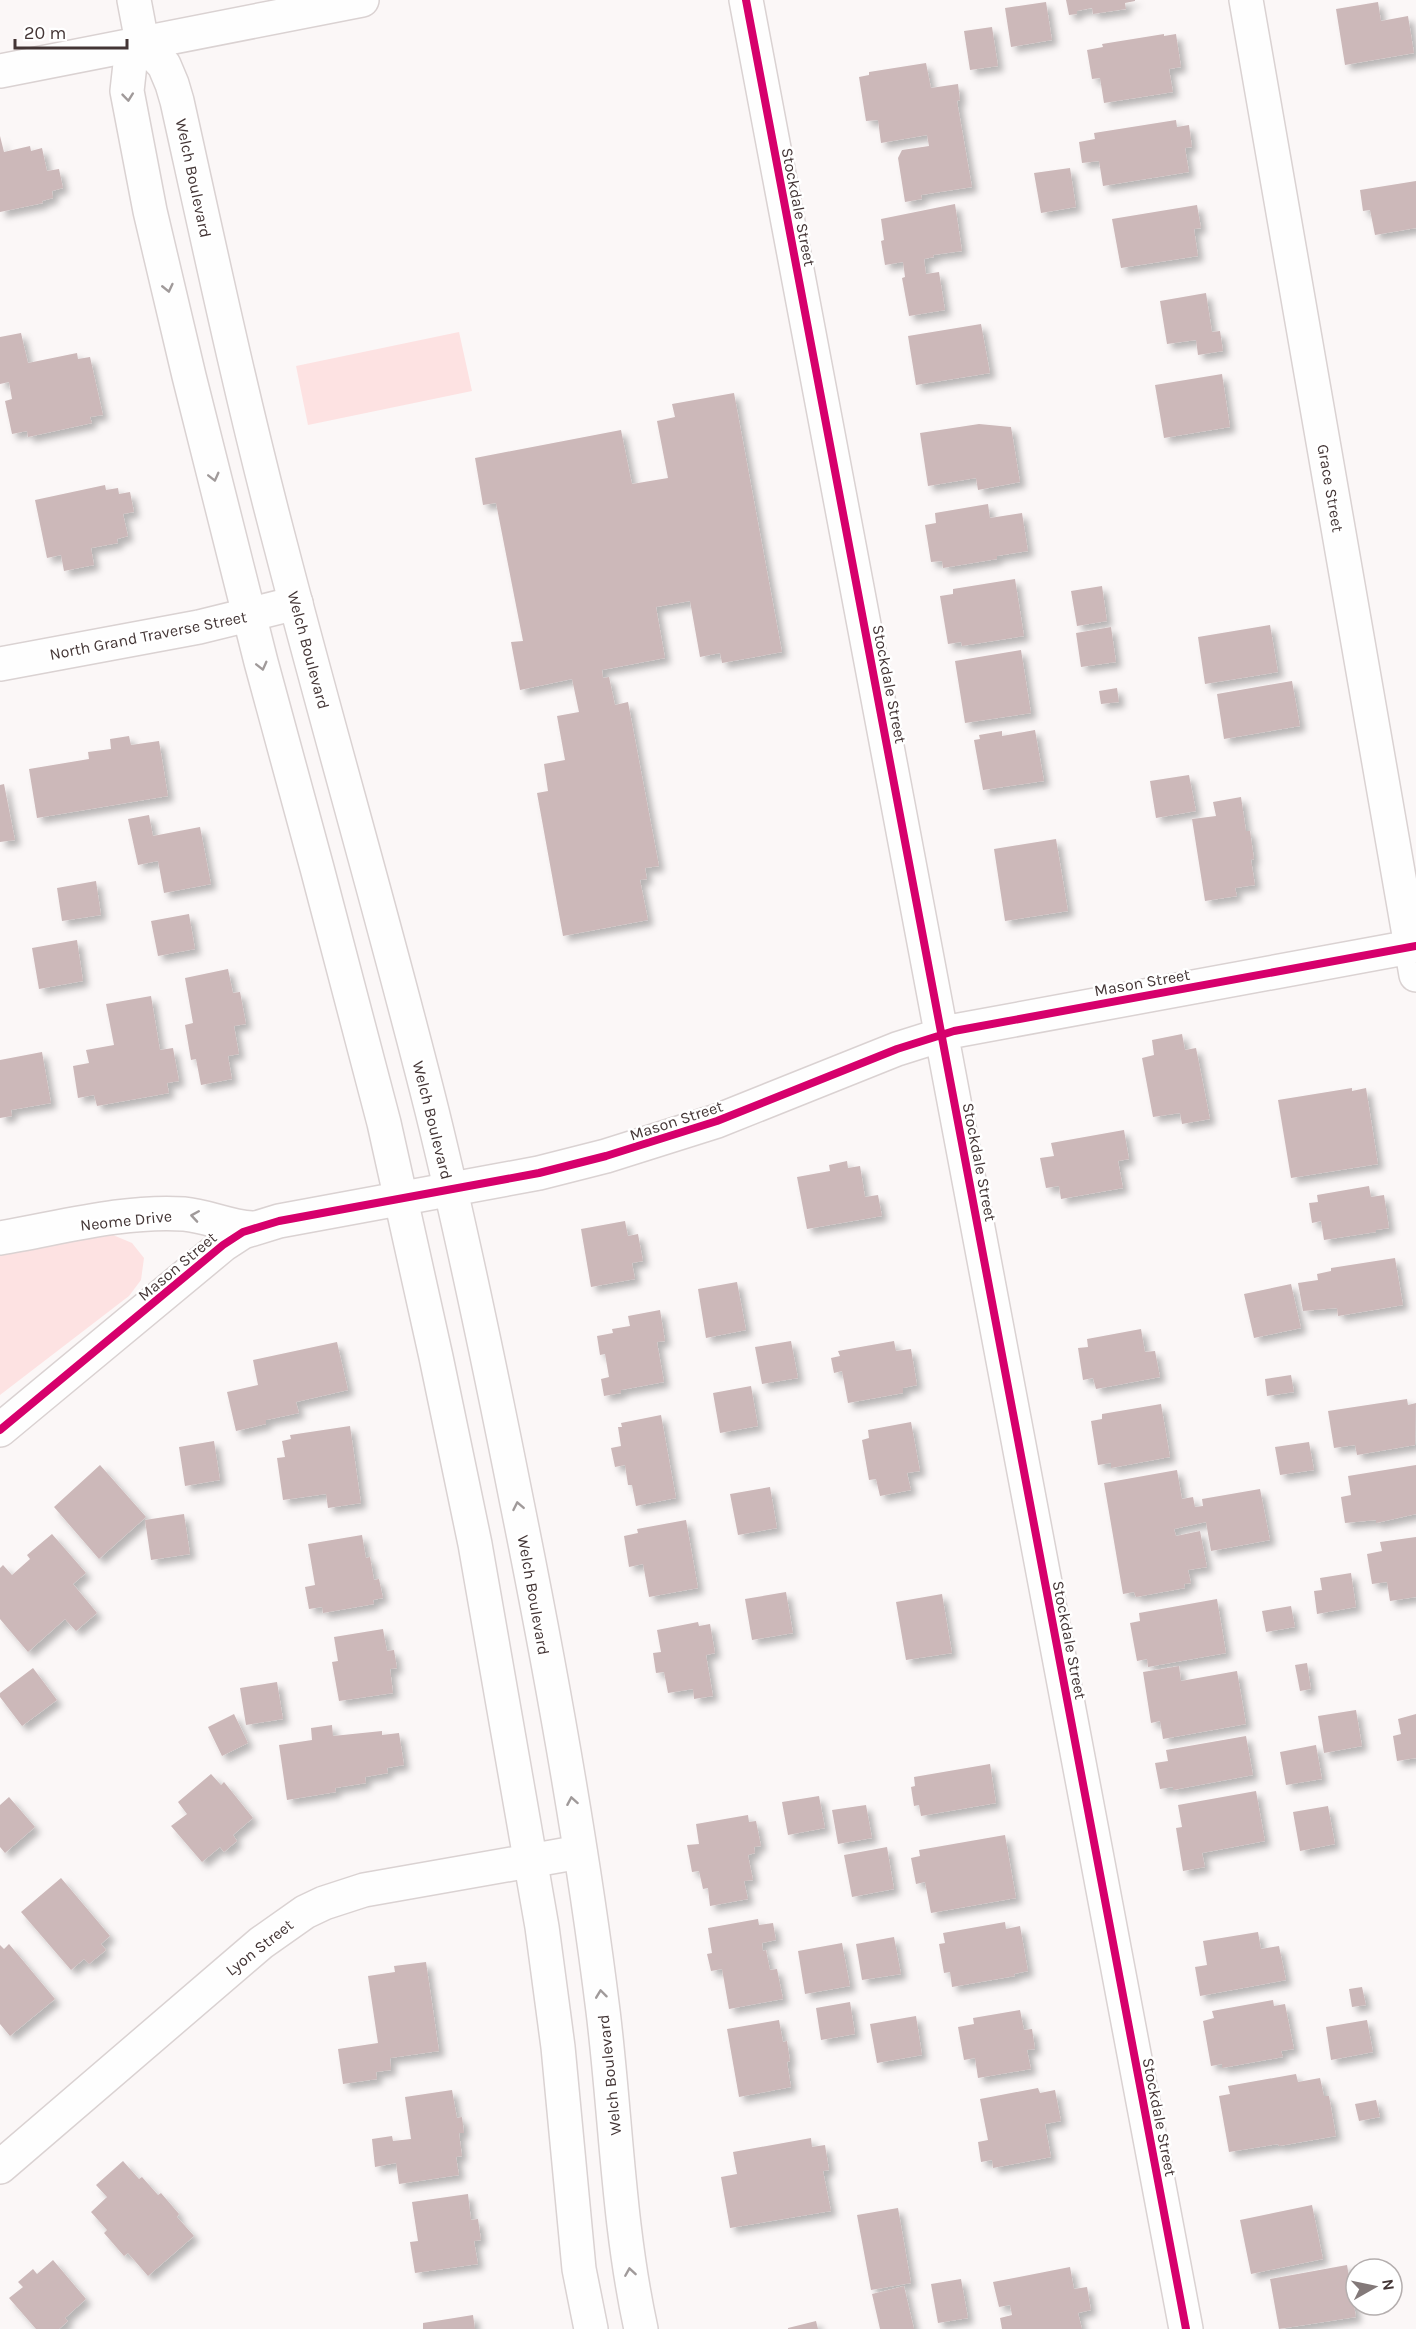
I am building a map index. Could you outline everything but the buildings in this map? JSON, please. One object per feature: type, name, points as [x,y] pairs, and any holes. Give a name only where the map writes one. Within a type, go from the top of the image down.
[{"type":"street","points":[[134,0],[142,42],[130,64],[127,86],[130,112],[178,332],[249,616],[323,890],[402,1199],[475,1544],[543,1927],[558,2047],[579,2269],[591,2329]]},
{"type":"street","points":[[0,71],[362,0]]},
{"type":"street","name":"Stockdale Street","points":[[746,0],[1186,2329]]},
{"type":"street","name":"Grace Street","points":[[1246,0],[1414,956]]},
{"type":"street","name":"Welch Boulevard","points":[[142,42],[164,65],[172,84],[233,353],[296,603],[451,1189],[518,1506],[580,1852],[607,2047],[624,2231],[641,2329]]},
{"type":"street","name":"North Grand Traverse Street","points":[[0,664],[199,627],[296,603]]},
{"type":"street","name":"Mason Street","points":[[0,1430],[223,1245],[252,1228],[573,1166],[680,1134],[780,1097],[897,1049],[942,1034],[1012,1019],[1414,956]]},
{"type":"street","name":"Neome Drive","points":[[0,1238],[149,1214],[201,1216],[252,1228]]},
{"type":"street","name":"Lyon Street","points":[[0,2167],[261,1943],[305,1912],[364,1890],[580,1852]]},
{"type":"shaded area","points":[[459,332],[472,391],[308,425],[296,366]]},
{"type":"shaded area","points":[[113,1235],[132,1243],[144,1258],[141,1280],[129,1296],[0,1395],[0,1253]]},
{"type":"cycle path","points":[[746,0],[1186,2329]]},
{"type":"cycle path","points":[[0,1430],[223,1245],[243,1232],[279,1221],[539,1173],[606,1156],[717,1121],[897,1049],[954,1031],[1416,946]]}]
